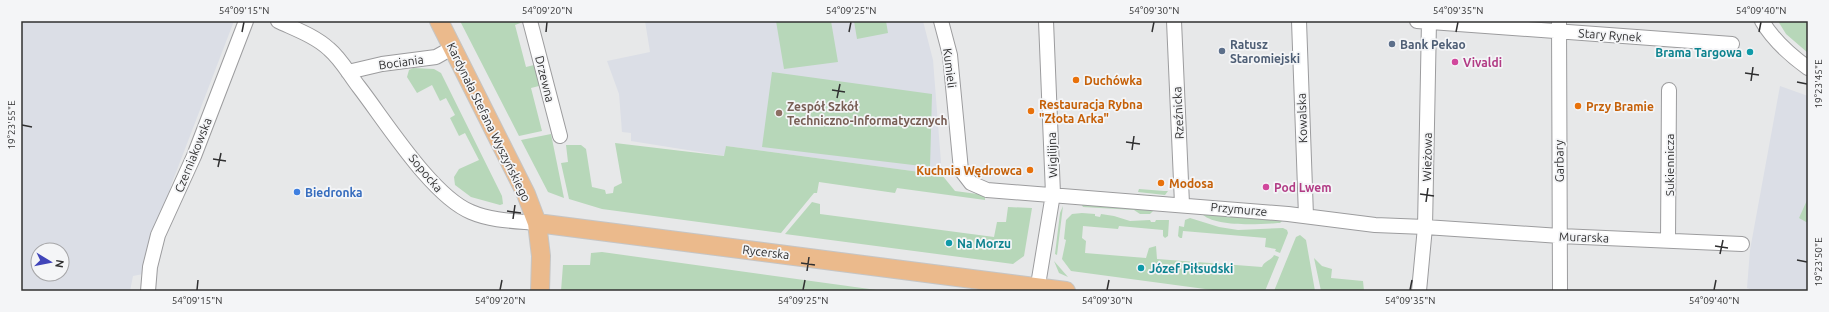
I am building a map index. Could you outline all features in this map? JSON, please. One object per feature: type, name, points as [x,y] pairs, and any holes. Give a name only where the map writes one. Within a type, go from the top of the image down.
[{"type":"main road","name":"Kardynała Stefana Wyszyńskiego","points":[[440,22],[526,194],[537,222],[541,256],[540,291]]},
{"type":"main road","name":"Rycerska","points":[[537,222],[1037,289],[1066,291]]},
{"type":"street","name":"Czerniakowska","points":[[148,291],[150,267],[158,235],[194,156],[246,21]]},
{"type":"street","name":"Sopocka","points":[[278,21],[327,47],[348,72],[417,163],[448,198],[464,209],[482,216],[512,221],[537,222]]},
{"type":"street","name":"Drzewna","points":[[530,21],[560,136]]},
{"type":"street","name":"Kumieli","points":[[941,21],[950,55],[961,170],[965,177],[978,187],[987,190],[1053,194]]},
{"type":"street","name":"Wigilijna","points":[[1037,289],[1053,194],[1046,21]]},
{"type":"street","name":"Rzeźnicka","points":[[1174,21],[1182,204]]},
{"type":"street","name":"Kowalska","points":[[1299,21],[1306,216]]},
{"type":"street","name":"Stary Rynek","points":[[1425,21],[1559,26],[1732,44]]},
{"type":"street","name":"Wieżowa","points":[[1419,291],[1425,226],[1425,21]]},
{"type":"street","points":[[1762,21],[1780,44],[1793,57],[1808,68]]},
{"type":"street","name":"Garbary","points":[[1559,26],[1560,291]]},
{"type":"street","name":"Bociania","points":[[348,72],[382,64],[436,57],[452,48]]},
{"type":"street","name":"Sukiennicza","points":[[1668,240],[1669,90]]},
{"type":"street","name":"Przymurze","points":[[1053,194],[1182,204],[1306,216],[1375,225],[1425,226]]},
{"type":"street","name":"Murarska","points":[[1425,226],[1560,236],[1742,244]]},
{"type":"shaded area","points":[[21,21],[234,21],[170,188],[171,194],[148,243],[143,274],[133,276],[130,291],[21,291]]},
{"type":"shaded area","name":"Zespół Szkół Techniczno-Informatycznych","points":[[645,21],[923,21],[933,60],[942,175],[726,146],[725,156],[631,141],[631,133],[622,132],[619,94],[607,61],[650,52]]},
{"type":"shaded area","points":[[1780,86],[1808,96],[1808,291],[1754,291],[1747,288],[1750,250]]},
{"type":"green space","points":[[460,21],[526,21],[515,25],[526,67],[538,64],[543,85],[531,88],[542,131],[519,136]]},
{"type":"green space","points":[[776,21],[831,21],[838,62],[784,69]]},
{"type":"green space","points":[[854,21],[886,21],[888,33],[857,39]]},
{"type":"green space","points":[[1778,21],[1808,21],[1808,53],[1786,34]]},
{"type":"green space","points":[[413,68],[434,69],[441,73],[502,196],[503,204],[500,205],[471,197],[455,185],[454,177],[459,169],[479,160],[465,133],[459,136],[450,118],[455,115],[446,98],[440,101],[432,85],[417,93],[407,77],[409,70]]},
{"type":"green space","points":[[772,72],[932,94],[930,167],[762,147]]},
{"type":"green space","points":[[551,134],[564,198],[548,192],[521,140]]},
{"type":"green space","points":[[615,143],[724,156],[726,146],[942,175],[955,191],[985,195],[985,200],[897,188],[895,193],[819,182],[817,193],[814,193],[781,233],[602,209],[569,199],[561,163],[568,162],[566,145],[581,145],[586,149],[592,187],[605,190],[606,194],[613,193],[614,187],[622,183]]},
{"type":"green space","points":[[1139,189],[1168,191],[1165,195],[1138,192]]},
{"type":"green space","points":[[1808,198],[1808,223],[1799,218]]},
{"type":"green space","points":[[812,202],[820,204],[820,214],[994,237],[997,222],[1006,222],[1008,207],[1032,208],[1024,256],[1013,264],[785,234]]},
{"type":"green space","points":[[1080,202],[1155,209],[1150,214],[1140,214],[1134,210],[1083,207]]},
{"type":"green space","points":[[1063,206],[1057,255],[1055,254],[1060,213]]},
{"type":"green space","points":[[1201,213],[1283,220],[1280,223],[1238,224],[1216,221],[1207,218]]},
{"type":"green space","points":[[1072,214],[1095,214],[1095,216],[1100,217],[1101,214],[1114,216],[1130,221],[1150,220],[1151,222],[1155,222],[1156,220],[1169,220],[1168,236],[1165,238],[1163,236],[1163,230],[1119,226],[1118,229],[1083,226],[1082,238],[1086,241],[1085,253],[1146,258],[1149,248],[1156,246],[1157,259],[1262,267],[1274,255],[1279,257],[1265,291],[1220,291],[1071,271],[1062,259],[1066,240],[1064,239],[1066,220]]},
{"type":"green space","points":[[1190,218],[1219,227],[1238,230],[1283,228],[1287,230],[1288,233],[1280,253],[1275,251],[1276,249],[1265,247],[1266,238],[1183,231],[1182,238],[1180,238],[1178,236],[1179,226],[1184,227],[1185,220]]},
{"type":"green space","points":[[1300,235],[1306,240],[1315,291],[1274,291],[1296,237]]},
{"type":"green space","points":[[602,252],[884,291],[561,291],[563,265],[590,265],[591,253]]},
{"type":"green space","points":[[1314,258],[1322,266],[1332,269],[1331,278],[1363,281],[1364,291],[1321,291]]},
{"type":"green space","points":[[1054,261],[1068,277],[1059,273]]},
{"type":"place","name":"Bank Pekao","points":[[1392,44]]},
{"type":"place","name":"Ratusz Staromiejski","points":[[1222,51]]},
{"type":"place","name":"Brama Targowa","points":[[1750,52]]},
{"type":"place","name":"Vivaldi","points":[[1455,62]]},
{"type":"place","name":"Duchówka","points":[[1076,80]]},
{"type":"place","name":"Przy Bramie","points":[[1578,106]]},
{"type":"place","name":"Restauracja Rybna \"Złota Arka\"","points":[[1031,111]]},
{"type":"place","name":"Zespół Szkół Techniczno-Informatycznych","points":[[779,113]]},
{"type":"place","name":"Kuchnia Wędrowca","points":[[1030,170]]},
{"type":"place","name":"Modosa","points":[[1161,183]]},
{"type":"place","name":"Pod Lwem","points":[[1266,187]]},
{"type":"place","name":"Biedronka","points":[[297,192]]},
{"type":"place","name":"Na Morzu","points":[[949,243]]},
{"type":"place","name":"Józef Piłsudski","points":[[1141,268]]}]
